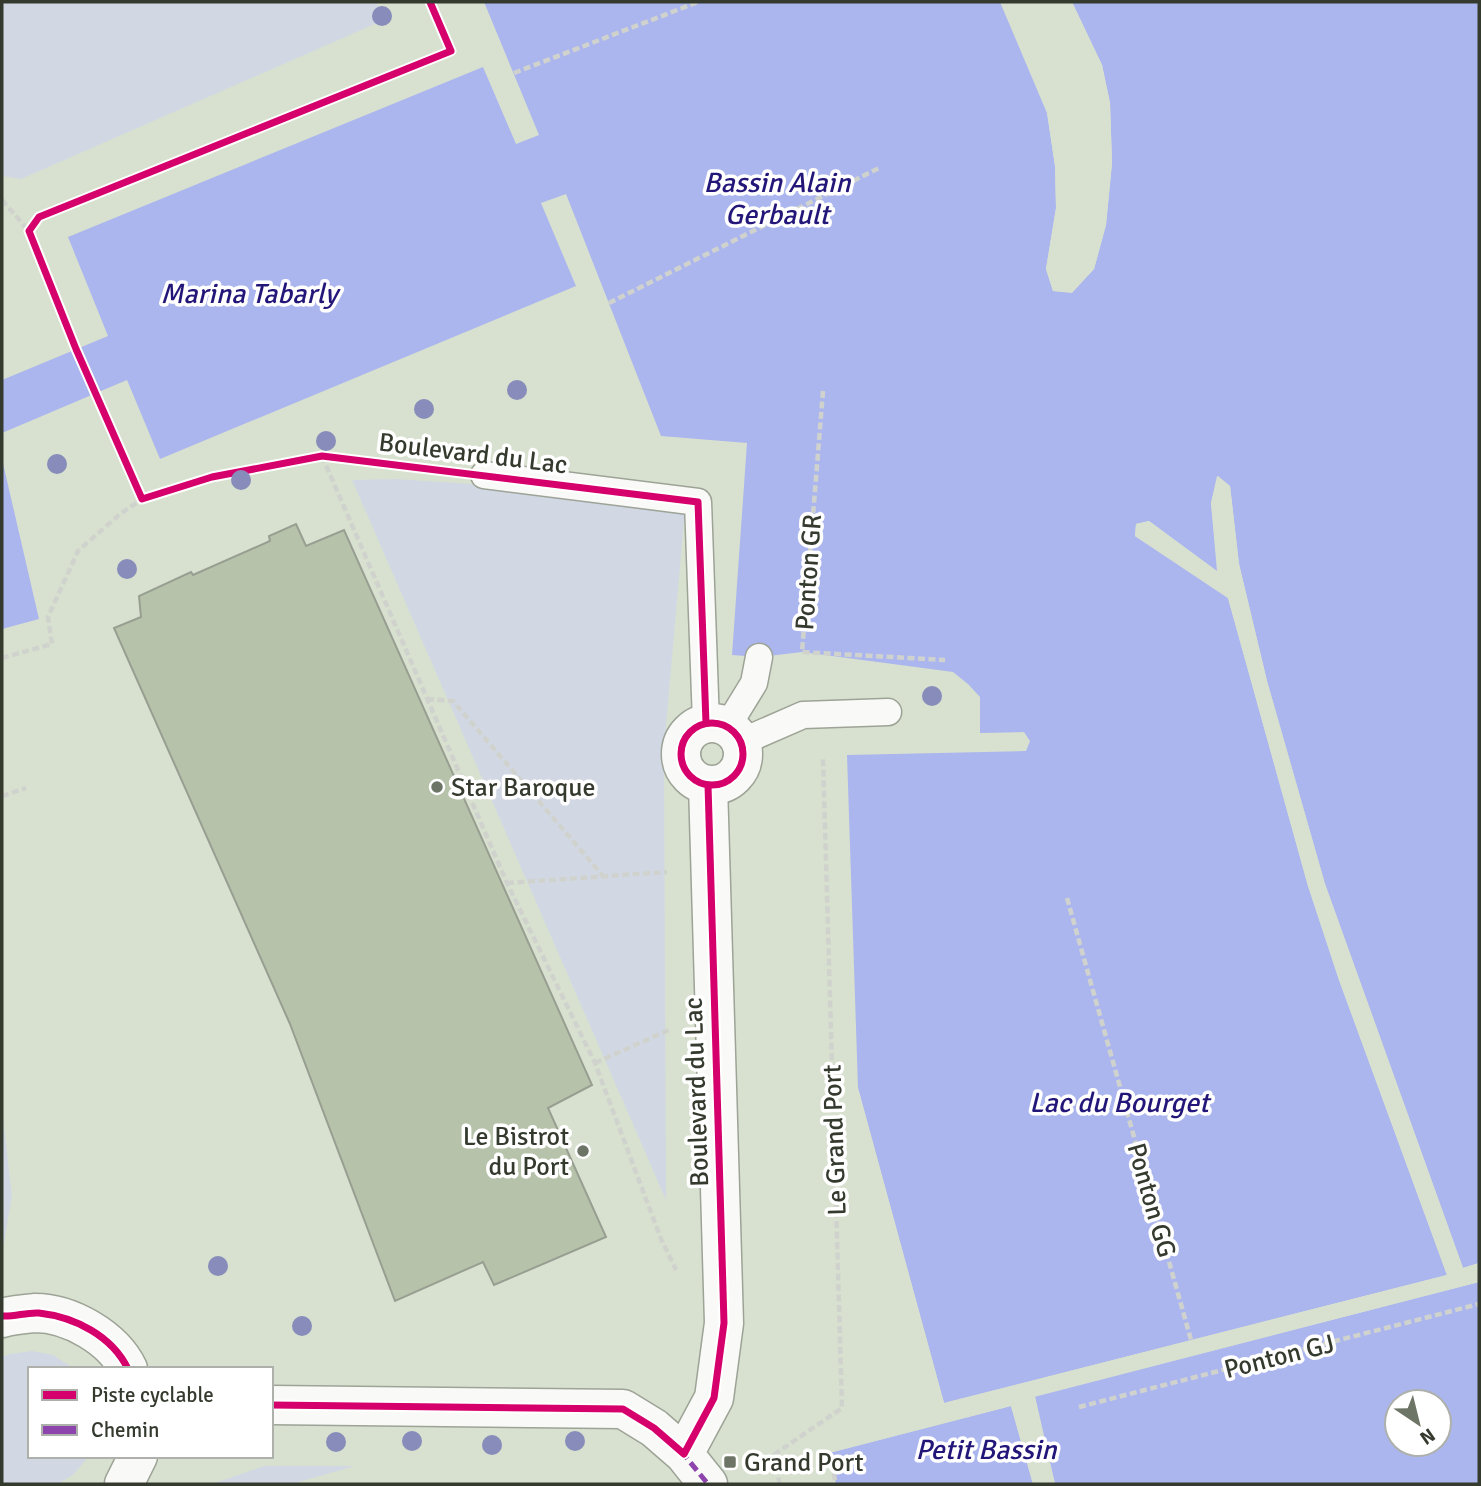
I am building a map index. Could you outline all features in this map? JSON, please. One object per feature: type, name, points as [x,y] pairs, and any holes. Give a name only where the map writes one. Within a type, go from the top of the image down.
[{"type":"street","points":[[708,785],[691,778],[685,770],[681,761],[683,741],[696,727],[724,731]]},
{"type":"street","name":"Boulevard du Lac","points":[[684,1454],[713,1398],[724,1323],[708,785],[719,785],[737,773],[743,752],[724,731]]},
{"type":"street","points":[[2,1317],[38,1313],[72,1320],[100,1336],[127,1367]]},
{"type":"street","points":[[273,1405],[623,1409],[654,1428],[684,1454],[708,1484]]},
{"type":"street","points":[[124,1484],[137,1458]]},
{"type":"lane","name":"Boulevard du Lac","points":[[484,475],[698,502],[724,731]]},
{"type":"lane","points":[[724,731],[754,682],[759,657]]},
{"type":"lane","points":[[724,731],[803,715],[888,712]]},
{"type":"path","points":[[29,231],[38,217],[451,51],[430,2]]},
{"type":"path","points":[[514,72],[698,2]]},
{"type":"path","points":[[609,303],[879,168]]},
{"type":"path","points":[[2,200],[29,231],[94,393],[142,499]]},
{"type":"path","points":[[428,699],[453,701],[603,877]]},
{"type":"path","points":[[2,796],[26,788]]},
{"type":"path","points":[[507,883],[710,870]]},
{"type":"path","points":[[829,1453],[836,1484]]},
{"type":"shaded area","points":[[2,2],[376,2],[384,20],[21,179],[2,176]]},
{"type":"shaded area","points":[[395,479],[531,488],[685,509],[664,749],[666,1200],[352,480]]},
{"type":"shaded area","points":[[2,1109],[12,1196],[2,1254]]},
{"type":"shaded area","points":[[32,1351],[53,1355],[72,1367],[28,1367],[28,1458],[87,1458],[74,1474],[58,1484],[2,1484],[2,1357]]},
{"type":"shaded area","points":[[264,1466],[355,1466],[292,1484],[212,1484]]},
{"type":"water","name":"Lac du Bourget","points":[[484,2],[1001,2],[1047,112],[1055,166],[1056,208],[1046,269],[1053,291],[1072,292],[1094,269],[1106,225],[1112,163],[1110,103],[1102,65],[1072,2],[1479,2],[1479,1263],[1463,1268],[1325,884],[1267,681],[1239,564],[1230,486],[1218,476],[1211,503],[1218,572],[1149,521],[1136,524],[1135,536],[1228,598],[1308,886],[1339,980],[1447,1275],[944,1403],[858,1088],[847,755],[1026,751],[1030,741],[1024,732],[980,733],[980,697],[953,672],[802,652],[759,657],[732,655],[747,443],[661,436],[566,194],[541,203],[576,286],[160,459],[127,380],[2,433],[2,380],[108,336],[68,237],[483,67],[516,144],[539,135]]},
{"type":"water","points":[[2,459],[39,619],[2,629]]},
{"type":"water","points":[[1479,1282],[1479,1484],[1055,1484],[1034,1397]]},
{"type":"water","name":"Petit Bassin","points":[[1011,1406],[1033,1484],[836,1484],[829,1453]]},
{"type":"pier","points":[[1000,2],[1005,2],[1051,112],[1058,166],[1059,208],[1049,269],[1056,288],[1071,289],[1091,268],[1103,224],[1108,163],[1107,103],[1099,66],[1068,2],[1072,2],[1102,65],[1110,103],[1112,163],[1106,225],[1094,269],[1072,293],[1053,291],[1046,269],[1056,208],[1055,166],[1047,113]]},
{"type":"pier","points":[[1217,476],[1230,486],[1239,564],[1267,681],[1325,884],[1463,1268],[1479,1263],[1479,1267],[1463,1271],[1459,1269],[1322,885],[1263,682],[1235,565],[1227,488],[1219,482],[1215,503],[1221,572],[1219,575],[1149,525],[1139,527],[1139,534],[1231,597],[1311,885],[1342,979],[1450,1276],[1448,1279],[943,1407],[860,1106],[858,1088],[944,1403],[1447,1275],[1339,980],[1308,886],[1228,598],[1135,536],[1136,524],[1149,521],[1217,571],[1211,503]]},
{"type":"pier","points":[[1479,1278],[1479,1282],[1035,1396],[1055,1484],[1052,1484],[1031,1397],[1033,1393]]},
{"type":"pier","points":[[1012,1403],[1015,1405],[1037,1484],[1033,1484],[1011,1406],[829,1453],[832,1449]]},
{"type":"building","points":[[296,524],[306,546],[344,530],[592,1085],[548,1108],[606,1237],[494,1285],[483,1262],[395,1301],[290,1024],[114,628],[141,617],[139,596],[270,541],[269,536]]},
{"type":"marked path","points":[[681,1451],[708,1484]]},
{"type":"cycle path","points":[[430,2],[451,51],[39,217],[29,231],[76,349],[142,499],[212,477],[322,456],[698,502],[706,723]]},
{"type":"cycle path","points":[[712,723],[724,725],[734,732],[741,742],[743,754],[741,766],[734,776],[724,783],[712,785],[700,783],[690,776],[683,766],[681,754],[683,742],[690,732],[700,725],[712,723]]},
{"type":"cycle path","points":[[273,1405],[623,1409],[654,1428],[684,1454],[714,1398],[724,1323],[708,785]]},
{"type":"cycle path","points":[[2,1316],[39,1313],[79,1324],[102,1338],[127,1367]]},
{"type":"place","name":"Star Baroque","points":[[437,787]]},
{"type":"place","name":"Le Bistrot du Port","points":[[583,1151]]},
{"type":"place","name":"Grand Port","points":[[730,1462]]},
{"type":"water label","name":"Bassin Alain Gerbault","points":[[777,198]]},
{"type":"water label","name":"Marina Tabarly","points":[[249,293]]}]
